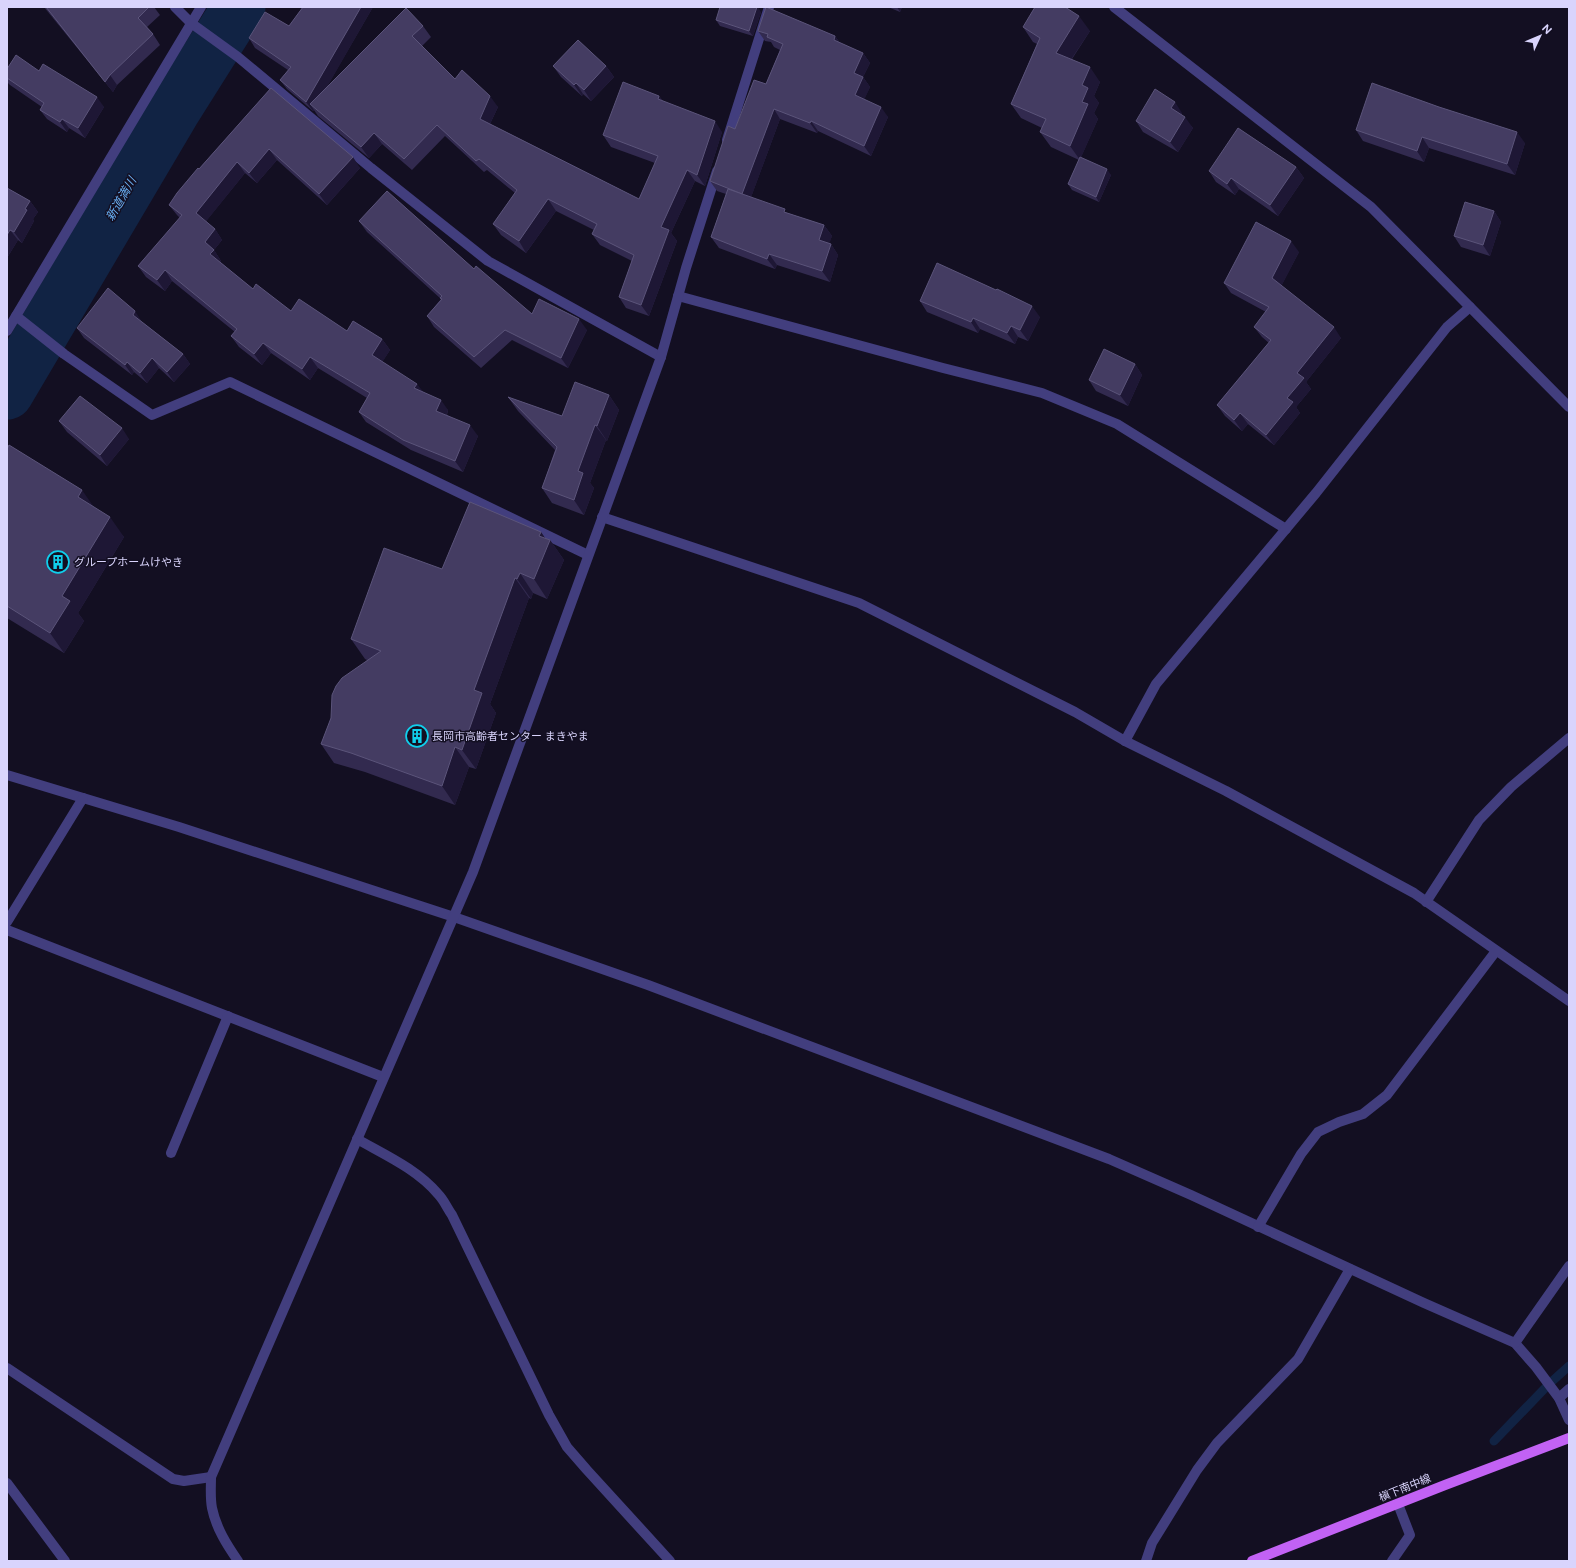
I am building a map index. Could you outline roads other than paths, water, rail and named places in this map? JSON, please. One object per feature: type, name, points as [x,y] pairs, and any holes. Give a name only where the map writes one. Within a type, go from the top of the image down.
[{"type":"main road","name":"槇下南中線","points":[[1252,1561],[1569,1438]]},
{"type":"street","points":[[175,7],[191,23],[238,57],[389,182],[488,261],[661,357]]},
{"type":"street","points":[[7,331],[201,7]]},
{"type":"street","points":[[724,149],[769,7]]},
{"type":"street","points":[[1114,7],[1370,207],[1569,407]]},
{"type":"street","points":[[238,1561],[218,1528],[212,1508],[211,1477],[383,1077],[454,917],[475,865],[661,357],[678,296],[719,164]]},
{"type":"street","points":[[678,296],[943,368],[1042,393],[1116,424],[1286,529]]},
{"type":"street","points":[[1125,741],[1156,684],[1321,487],[1447,327],[1470,307]]},
{"type":"street","points":[[16,316],[64,354],[152,415],[230,382],[588,555]]},
{"type":"street","points":[[602,516],[859,603],[1074,712],[1125,741],[1226,791],[1414,893],[1569,1001]]},
{"type":"street","points":[[1426,902],[1480,820],[1511,787],[1569,738]]},
{"type":"street","points":[[7,775],[179,827],[454,917],[663,991],[1109,1159],[1515,1343],[1536,1367],[1559,1398],[1569,1420]]},
{"type":"street","points":[[7,922],[83,798]]},
{"type":"street","points":[[7,930],[383,1077]]},
{"type":"street","points":[[1258,1227],[1300,1154],[1318,1132],[1339,1122],[1363,1114],[1387,1095],[1496,951]]},
{"type":"street","points":[[171,1153],[228,1016]]},
{"type":"street","points":[[357,1139],[406,1166],[428,1183],[439,1195],[452,1215],[549,1415],[567,1446],[670,1561]]},
{"type":"street","points":[[1515,1343],[1569,1266]]},
{"type":"street","points":[[1146,1561],[1152,1543],[1197,1470],[1217,1443],[1298,1359],[1350,1269]]},
{"type":"street","points":[[7,1368],[173,1479],[184,1481],[211,1477]]},
{"type":"street","points":[[1559,1398],[1569,1389]]},
{"type":"street","points":[[7,1483],[65,1561]]},
{"type":"street","points":[[1392,1561],[1410,1535],[1398,1504]]},
{"type":"waterway","name":"新道満川","points":[[7,393],[173,112],[239,7]]},
{"type":"waterway","points":[[1494,1441],[1549,1384],[1569,1366]]},
{"type":"place","name":"グループホームけやき","points":[[58,562]]},
{"type":"place","name":"長岡市高齢者センター まきやま","points":[[417,736]]}]
